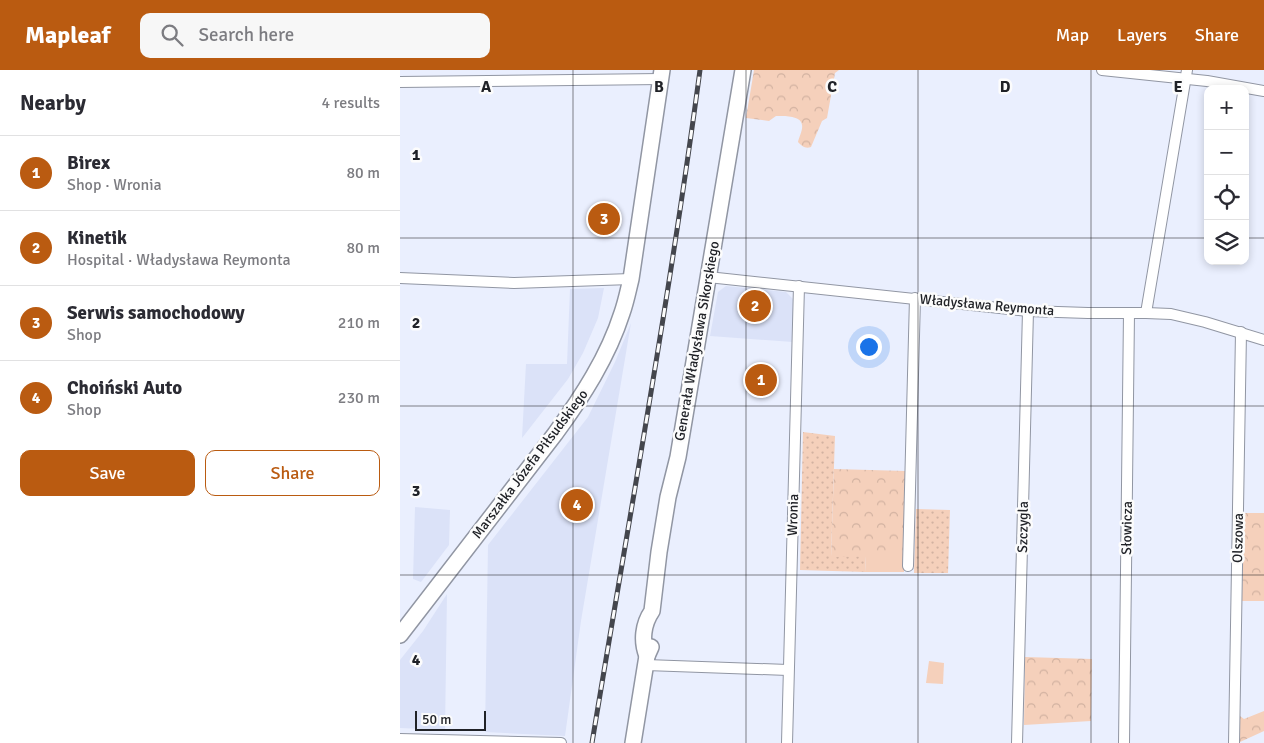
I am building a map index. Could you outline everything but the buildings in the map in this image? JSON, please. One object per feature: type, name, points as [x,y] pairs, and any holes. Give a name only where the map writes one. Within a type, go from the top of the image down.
[{"type":"main road","name":"Generała Władysława Sikorskiego","points":[[633,743],[647,661],[652,645],[655,619],[652,611],[661,538],[668,497],[678,457],[744,70]]},
{"type":"main road","name":"Marszałka Józefa Piłsudskiego","points":[[400,634],[577,405],[618,326],[631,279],[662,75]]},
{"type":"street","points":[[1102,70],[1186,75],[1207,81],[1264,91]]},
{"type":"street","points":[[400,82],[662,75]]},
{"type":"street","points":[[1146,313],[1186,75]]},
{"type":"street","name":"Władysława Reymonta","points":[[708,277],[1028,311],[1172,314],[1264,340]]},
{"type":"street","points":[[400,278],[514,283],[631,279]]},
{"type":"street","name":"Wronia","points":[[787,743],[799,286]]},
{"type":"street","points":[[908,566],[915,298]]},
{"type":"street","name":"Szczygla","points":[[1017,743],[1028,311]]},
{"type":"street","name":"Słowicza","points":[[1124,743],[1129,313]]},
{"type":"street","name":"Olszowa","points":[[1234,743],[1241,332]]},
{"type":"street","points":[[647,661],[788,670]]},
{"type":"street","points":[[400,739],[562,743]]},
{"type":"shaded area","points":[[726,286],[786,292],[793,299],[793,342],[710,336],[718,292]]},
{"type":"shaded area","points":[[604,288],[598,318],[583,353],[568,379],[522,438],[526,364],[567,364],[570,289]]},
{"type":"shaded area","points":[[631,323],[581,621],[565,736],[485,732],[488,545],[588,417],[615,362]]},
{"type":"shaded area","points":[[415,507],[450,510],[449,545],[421,582],[413,579]]},
{"type":"shaded area","points":[[447,594],[445,730],[400,728],[400,660],[423,631]]},
{"type":"green space","points":[[754,70],[839,70],[835,73],[827,118],[822,121],[811,147],[802,146],[798,142],[802,125],[798,119],[787,116],[776,116],[769,121],[746,118]]},
{"type":"green space","points":[[803,432],[835,436],[831,556],[866,556],[865,572],[800,570]]},
{"type":"green space","points":[[834,469],[906,471],[904,556],[831,557]]},
{"type":"green space","points":[[916,509],[950,510],[948,573],[914,573]]},
{"type":"green space","points":[[1243,513],[1264,513],[1264,601],[1242,601]]},
{"type":"green space","points":[[866,556],[904,556],[904,572],[865,572]]},
{"type":"green space","points":[[1025,657],[1092,659],[1091,721],[1024,725]]},
{"type":"green space","points":[[929,661],[944,663],[943,684],[926,683]]},
{"type":"green space","points":[[1264,711],[1264,731],[1240,742],[1240,716],[1244,719]]},
{"type":"railway","points":[[592,743],[662,323],[700,70]]},
{"type":"place","name":"Serwis samochodowy","points":[[604,219]]},
{"type":"place","name":"Kinetik","points":[[755,306]]},
{"type":"place","name":"Birex","points":[[761,380]]},
{"type":"place","name":"Choiński Auto","points":[[577,505]]}]
